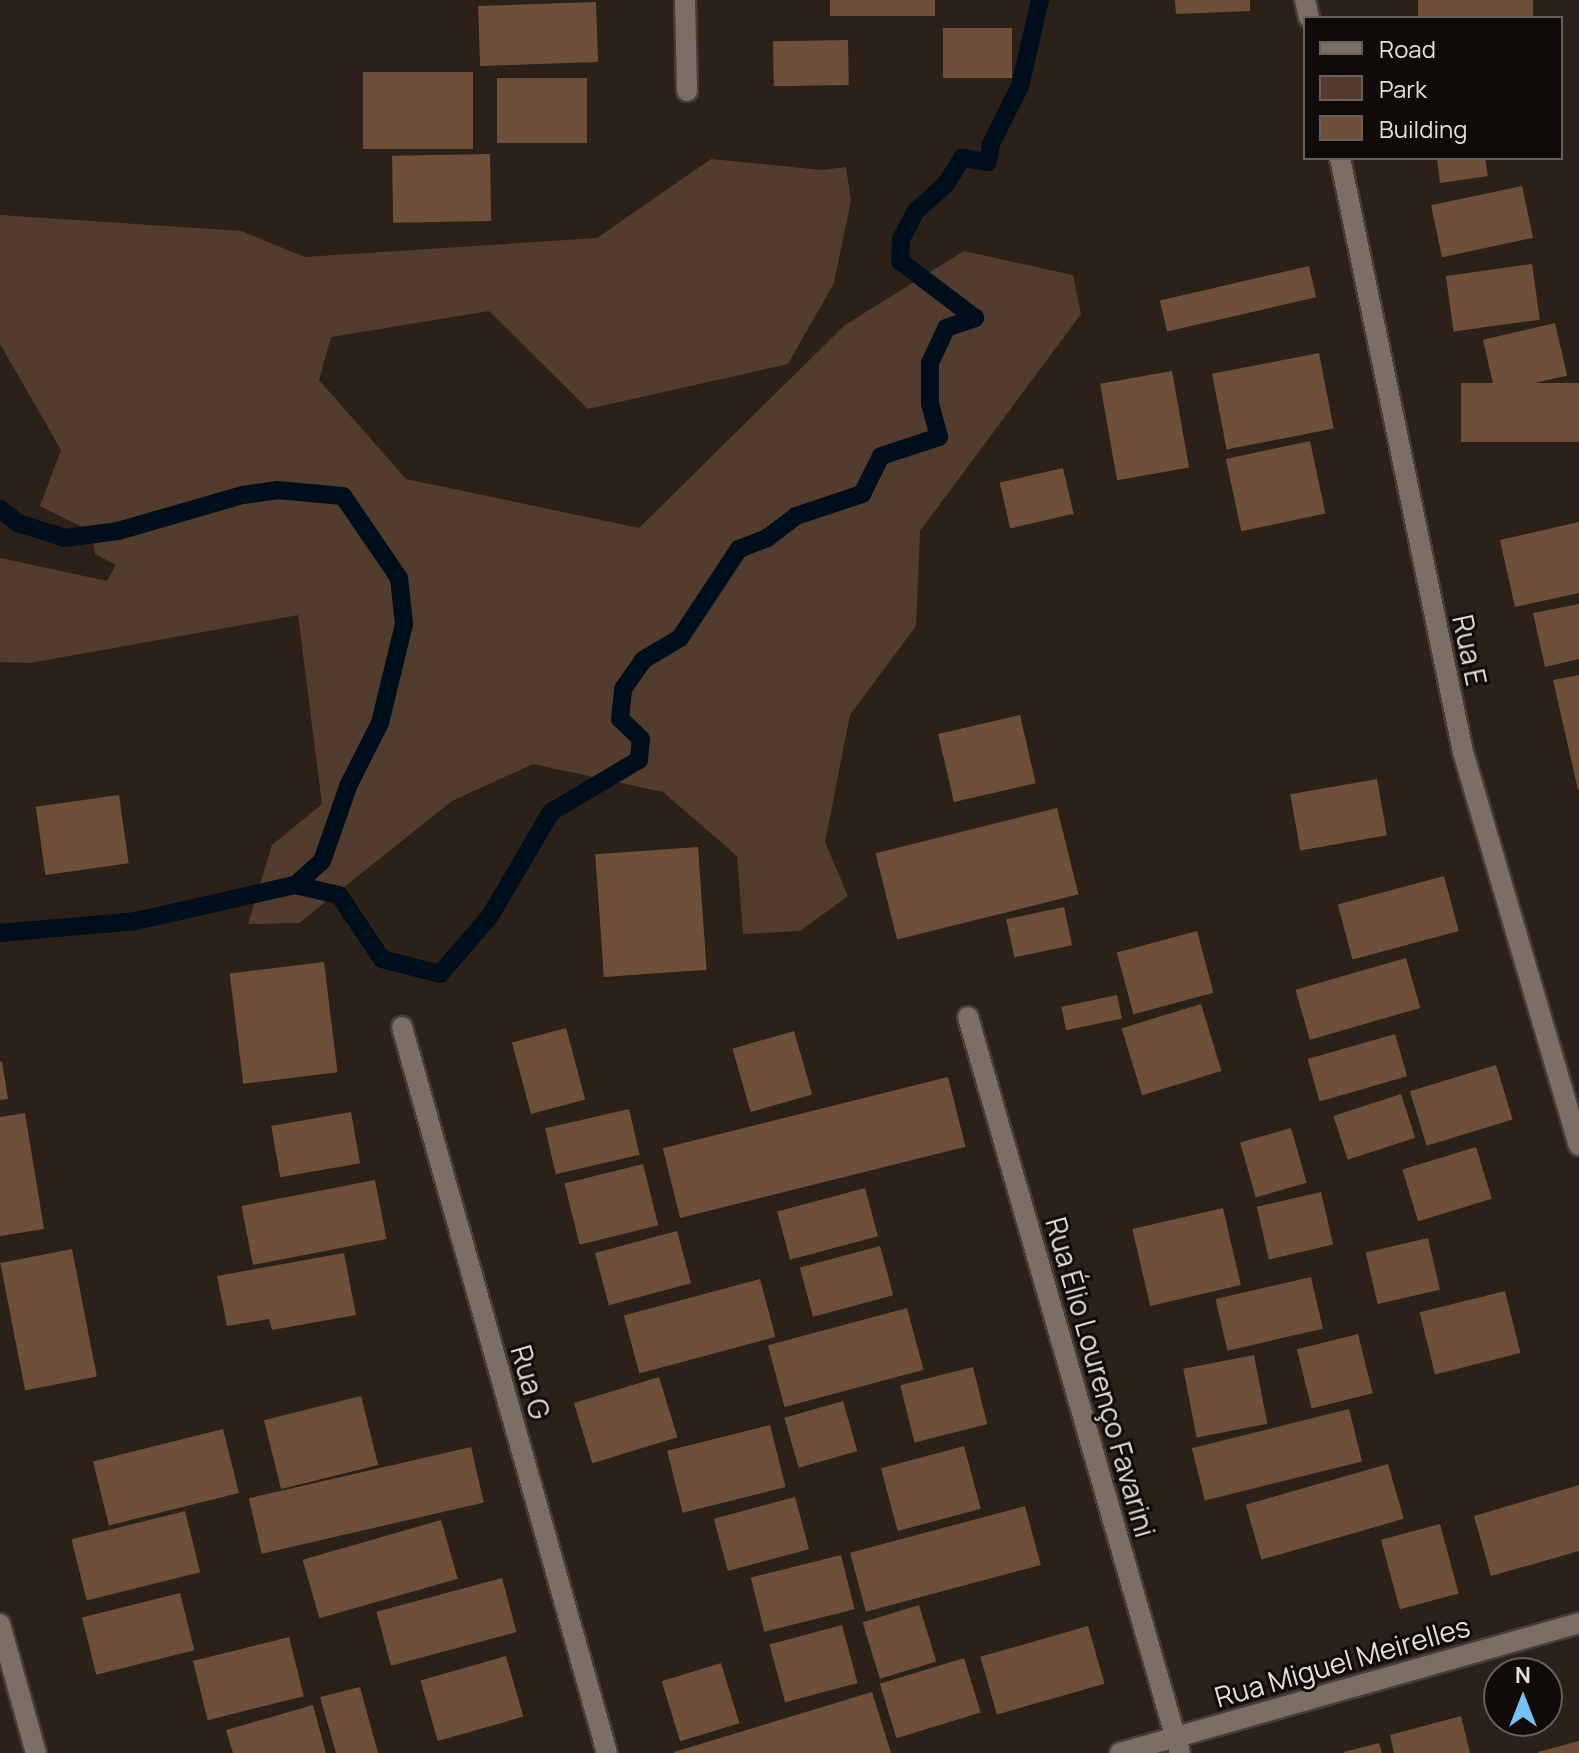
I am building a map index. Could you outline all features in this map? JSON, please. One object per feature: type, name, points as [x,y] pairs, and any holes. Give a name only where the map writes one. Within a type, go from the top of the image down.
[{"type":"street","points":[[685,0],[687,91]]},
{"type":"street","name":"Rua E","points":[[1340,160],[1463,752],[1579,1145]]},
{"type":"street","name":"Rua Élio Lourenço Favarini","points":[[968,1017],[1178,1745]]},
{"type":"street","name":"Rua G","points":[[402,1027],[607,1753]]},
{"type":"street","name":"Rua Miguel Meirelles","points":[[1120,1753],[1178,1745],[1579,1623]]},
{"type":"street","points":[[0,1624],[36,1753]]},
{"type":"green space","points":[[711,159],[821,170],[846,167],[851,200],[834,283],[788,364],[588,409],[489,311],[331,337],[319,380],[406,479],[639,528],[845,325],[964,251],[1073,275],[1081,314],[920,531],[916,626],[850,715],[825,842],[848,896],[800,931],[743,934],[737,856],[663,792],[533,764],[452,801],[299,923],[248,924],[272,845],[322,804],[298,615],[30,663],[0,662],[0,558],[107,581],[116,565],[95,554],[92,532],[40,506],[61,450],[0,344],[0,215],[241,231],[305,257],[597,238]]},
{"type":"building","points":[[830,0],[935,0],[935,16],[830,16]]},
{"type":"building","points":[[1175,0],[1250,0],[1250,11],[1176,14]]},
{"type":"building","points":[[1418,0],[1533,0],[1533,16],[1418,16]]},
{"type":"building","points":[[596,2],[598,62],[480,66],[478,6]]},
{"type":"building","points":[[943,28],[1012,28],[1012,78],[943,78]]},
{"type":"building","points":[[848,40],[849,85],[774,86],[773,41]]},
{"type":"building","points":[[363,72],[473,72],[473,149],[363,149]]},
{"type":"building","points":[[497,78],[587,78],[587,143],[497,143]]},
{"type":"building","points":[[490,154],[491,221],[393,223],[392,156]]},
{"type":"building","points":[[1437,160],[1485,160],[1488,176],[1440,183]]},
{"type":"building","points":[[1522,186],[1533,238],[1442,257],[1431,205]]},
{"type":"building","points":[[1532,264],[1540,319],[1454,332],[1446,276]]},
{"type":"building","points":[[1309,266],[1316,297],[1167,332],[1160,300]]},
{"type":"building","points":[[1555,323],[1567,376],[1495,392],[1483,340]]},
{"type":"building","points":[[1319,353],[1334,429],[1227,449],[1212,374]]},
{"type":"building","points":[[1172,371],[1189,468],[1117,480],[1100,384]]},
{"type":"building","points":[[1461,383],[1579,383],[1579,442],[1461,442]]},
{"type":"building","points":[[1310,441],[1325,513],[1241,531],[1226,459]]},
{"type":"building","points":[[1063,468],[1074,514],[1010,528],[1000,483]]},
{"type":"building","points":[[1579,522],[1579,593],[1515,607],[1500,540]]},
{"type":"building","points":[[1579,604],[1579,659],[1545,667],[1533,613]]},
{"type":"building","points":[[1579,675],[1579,789],[1578,790],[1553,680]]},
{"type":"building","points":[[1020,715],[1036,783],[954,802],[938,734]]},
{"type":"building","points":[[1377,779],[1387,835],[1300,850],[1290,794]]},
{"type":"building","points":[[119,795],[129,863],[45,875],[36,807]]},
{"type":"building","points":[[1057,808],[1079,894],[897,940],[876,853]]},
{"type":"building","points":[[698,847],[707,970],[604,977],[595,854]]},
{"type":"building","points":[[1444,876],[1459,931],[1353,960],[1338,904]]},
{"type":"building","points":[[1064,907],[1072,945],[1014,957],[1006,919]]},
{"type":"building","points":[[1197,931],[1214,993],[1133,1014],[1117,952]]},
{"type":"building","points":[[1406,958],[1420,1008],[1310,1040],[1295,990]]},
{"type":"building","points":[[324,962],[338,1072],[243,1084],[230,974]]},
{"type":"building","points":[[1117,995],[1122,1018],[1066,1030],[1061,1007]]},
{"type":"building","points":[[1201,1004],[1221,1071],[1142,1095],[1122,1028]]},
{"type":"building","points":[[566,1028],[585,1099],[531,1114],[512,1042]]},
{"type":"building","points":[[794,1031],[812,1094],[751,1112],[732,1049]]},
{"type":"building","points":[[1395,1034],[1407,1076],[1320,1101],[1308,1059]]},
{"type":"building","points":[[0,1062],[8,1099],[0,1100]]},
{"type":"building","points":[[1496,1065],[1513,1120],[1427,1146],[1410,1091]]},
{"type":"building","points":[[948,1077],[965,1147],[680,1218],[663,1148]]},
{"type":"building","points":[[1401,1094],[1415,1138],[1348,1160],[1333,1116]]},
{"type":"building","points":[[629,1109],[640,1155],[556,1174],[545,1128]]},
{"type":"building","points":[[351,1112],[360,1163],[280,1177],[271,1126]]},
{"type":"building","points":[[25,1113],[44,1229],[0,1236],[0,1117]]},
{"type":"building","points":[[1291,1128],[1307,1183],[1256,1197],[1240,1143]]},
{"type":"building","points":[[1476,1147],[1492,1199],[1418,1221],[1402,1170]]},
{"type":"building","points":[[643,1164],[658,1225],[580,1245],[564,1184]]},
{"type":"building","points":[[375,1180],[386,1239],[253,1265],[241,1206]]},
{"type":"building","points":[[865,1188],[878,1236],[790,1260],[777,1212]]},
{"type":"building","points":[[1321,1192],[1333,1245],[1269,1259],[1257,1207]]},
{"type":"building","points":[[1223,1208],[1241,1285],[1150,1306],[1132,1229]]},
{"type":"building","points":[[677,1231],[691,1283],[609,1305],[595,1253]]},
{"type":"building","points":[[1428,1238],[1440,1290],[1378,1304],[1366,1252]]},
{"type":"building","points":[[880,1246],[893,1295],[813,1317],[800,1267]]},
{"type":"building","points":[[72,1249],[97,1377],[25,1391],[0,1263]]},
{"type":"building","points":[[344,1253],[356,1315],[272,1330],[269,1319],[227,1326],[217,1276]]},
{"type":"building","points":[[1311,1277],[1323,1329],[1227,1351],[1216,1299]]},
{"type":"building","points":[[760,1279],[776,1337],[639,1373],[624,1315]]},
{"type":"building","points":[[1505,1291],[1520,1353],[1435,1374],[1420,1312]]},
{"type":"building","points":[[907,1308],[924,1370],[784,1407],[768,1345]]},
{"type":"building","points":[[1358,1334],[1373,1393],[1312,1408],[1297,1349]]},
{"type":"building","points":[[1254,1355],[1267,1424],[1197,1437],[1183,1369]]},
{"type":"building","points":[[973,1367],[987,1424],[915,1442],[900,1385]]},
{"type":"building","points":[[659,1377],[677,1437],[592,1463],[574,1403]]},
{"type":"building","points":[[361,1396],[378,1465],[281,1489],[264,1420]]},
{"type":"building","points":[[843,1401],[857,1451],[799,1468],[784,1418]]},
{"type":"building","points":[[1349,1409],[1362,1461],[1205,1501],[1192,1448]]},
{"type":"building","points":[[770,1425],[785,1487],[683,1513],[667,1451]]},
{"type":"building","points":[[223,1429],[239,1493],[109,1525],[93,1461]]},
{"type":"building","points":[[964,1446],[981,1509],[898,1531],[881,1468]]},
{"type":"building","points":[[471,1447],[484,1503],[262,1554],[249,1498]]},
{"type":"building","points":[[1388,1464],[1404,1519],[1261,1560],[1246,1505]]},
{"type":"building","points":[[1579,1485],[1579,1551],[1491,1576],[1474,1516]]},
{"type":"building","points":[[795,1497],[809,1549],[728,1571],[714,1519]]},
{"type":"building","points":[[1025,1506],[1041,1565],[866,1612],[850,1553]]},
{"type":"building","points":[[185,1511],[200,1572],[87,1600],[71,1539]]},
{"type":"building","points":[[441,1520],[458,1579],[319,1618],[303,1560]]},
{"type":"building","points":[[1440,1524],[1459,1594],[1400,1609],[1381,1540]]},
{"type":"building","points":[[841,1555],[855,1609],[764,1632],[751,1577]]},
{"type":"building","points":[[502,1578],[516,1632],[391,1666],[376,1612]]},
{"type":"building","points":[[180,1593],[194,1650],[96,1675],[82,1617]]},
{"type":"building","points":[[919,1605],[936,1661],[880,1679],[863,1622]]},
{"type":"building","points":[[842,1625],[858,1683],[785,1702],[770,1644]]},
{"type":"building","points":[[1088,1626],[1105,1684],[997,1715],[980,1657]]},
{"type":"building","points":[[289,1637],[304,1696],[208,1720],[193,1661]]},
{"type":"building","points":[[506,1656],[523,1717],[438,1741],[420,1681]]},
{"type":"building","points":[[964,1658],[981,1713],[897,1738],[880,1684]]},
{"type":"building","points":[[721,1663],[739,1723],[680,1741],[662,1681]]},
{"type":"building","points":[[360,1687],[378,1753],[336,1753],[320,1697]]},
{"type":"building","points":[[872,1692],[891,1753],[674,1753],[674,1752]]},
{"type":"building","points":[[313,1705],[326,1753],[233,1753],[226,1730]]},
{"type":"building","points":[[1461,1716],[1470,1753],[1394,1753],[1390,1735]]},
{"type":"building","points":[[1579,1741],[1579,1753],[1538,1753],[1538,1752]]},
{"type":"building","points":[[1379,1743],[1382,1753],[1344,1753],[1344,1752]]},
{"type":"waterway","points":[[0,933],[136,921],[295,885],[339,895],[382,959],[440,974],[490,916],[551,812],[639,760],[641,739],[620,719],[623,689],[643,660],[680,638],[739,549],[767,538],[796,516],[862,494],[881,456],[939,437],[930,404],[930,363],[946,328],[975,318],[900,261],[901,239],[916,211],[946,184],[962,158],[988,162],[991,144],[1020,86],[1040,0]]},
{"type":"waterway","points":[[0,509],[18,523],[65,538],[118,531],[243,495],[277,490],[343,496],[399,578],[404,624],[380,723],[349,784],[322,861],[295,885]]}]
